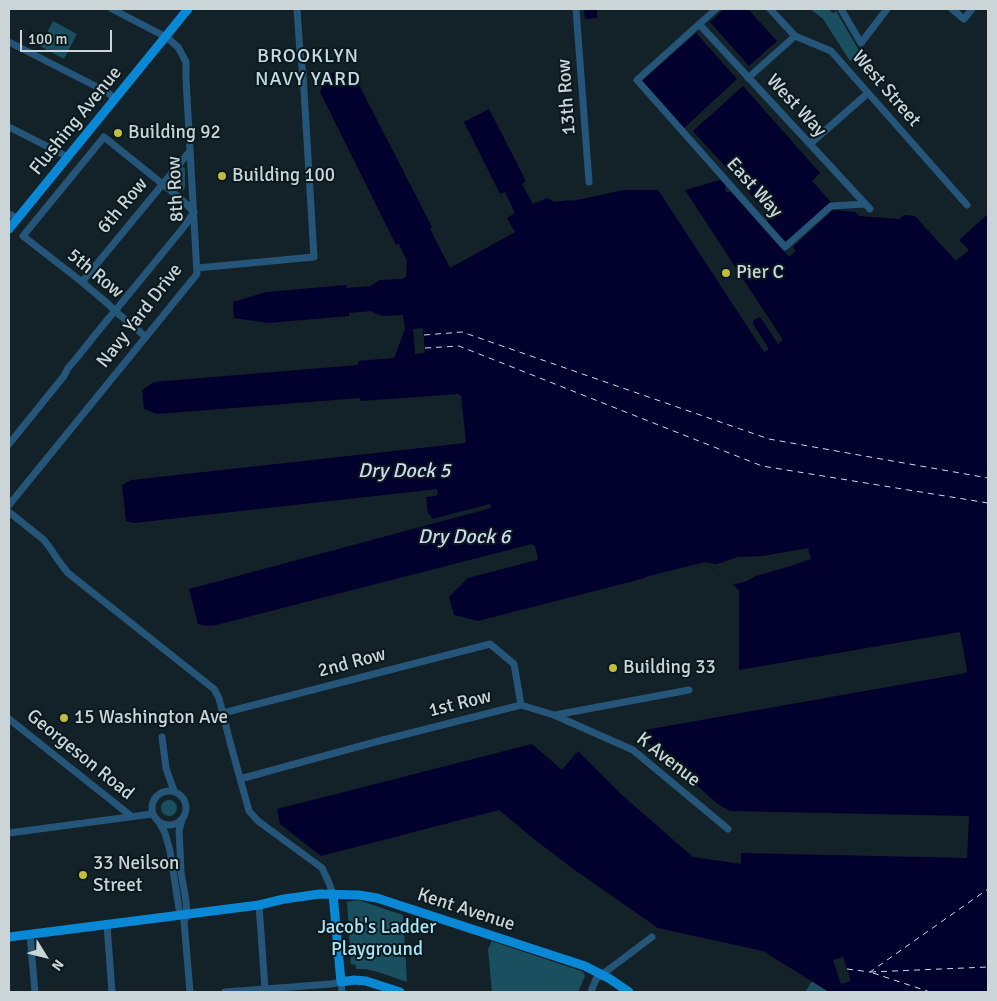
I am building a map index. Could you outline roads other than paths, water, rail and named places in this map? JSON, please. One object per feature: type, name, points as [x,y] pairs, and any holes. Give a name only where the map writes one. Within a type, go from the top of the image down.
[{"type":"main road","name":"Flushing Avenue","points":[[9,230],[188,9]]},
{"type":"main road","name":"Kent Avenue","points":[[9,932],[258,905],[284,898],[332,892],[377,898],[585,966],[629,992]]},
{"type":"main road","points":[[332,892],[342,982],[366,981],[400,992]]},
{"type":"main road","name":"Kent Avenue","points":[[9,937],[107,925],[274,897],[284,898]]},
{"type":"street","points":[[112,9],[166,37]]},
{"type":"street","name":"Navy Yard Drive","points":[[9,505],[197,274],[197,268],[314,257],[303,74],[297,9]]},
{"type":"street","name":"13th Row","points":[[576,9],[589,182]]},
{"type":"street","points":[[699,24],[716,9]]},
{"type":"street","name":"West Street","points":[[770,9],[795,36],[831,51],[967,205]]},
{"type":"street","points":[[841,9],[861,43],[887,9]]},
{"type":"street","points":[[952,9],[964,19],[972,9]]},
{"type":"street","name":"West Way","points":[[699,24],[868,207]]},
{"type":"street","name":"East Way","points":[[699,24],[637,80],[785,246],[831,206],[868,207]]},
{"type":"street","points":[[748,78],[795,36]]},
{"type":"street","name":"8th Row","points":[[166,37],[180,50],[187,64],[186,79],[197,268]]},
{"type":"street","points":[[9,42],[107,92],[115,99]]},
{"type":"street","points":[[810,144],[868,93]]},
{"type":"street","points":[[9,127],[68,158]]},
{"type":"street","name":"5th Row","points":[[146,337],[82,282],[23,236],[104,137],[162,184]]},
{"type":"street","name":"6th Row","points":[[82,282],[190,151]]},
{"type":"street","points":[[162,184],[194,212]]},
{"type":"street","name":"Navy Yard Drive","points":[[9,444],[194,212]]},
{"type":"street","points":[[9,214],[18,218]]},
{"type":"street","points":[[9,512],[44,540],[68,573],[214,689],[219,698],[249,811],[284,841],[322,868],[332,892]]},
{"type":"street","name":"2nd Row","points":[[223,713],[490,644],[514,664],[521,705]]},
{"type":"street","name":"1st Row","points":[[240,779],[521,705],[554,715],[690,690]]},
{"type":"street","name":"K Avenue","points":[[554,715],[633,750],[728,829]]},
{"type":"street","name":"Georgeson Road","points":[[9,719],[131,816]]},
{"type":"street","points":[[162,737],[166,768],[162,792]]},
{"type":"street","points":[[166,768],[174,791]]},
{"type":"street","points":[[183,912],[186,896],[179,831],[186,811],[186,804],[182,796],[169,790],[156,796],[152,802],[152,814],[165,833],[177,897],[183,912],[190,992]]},
{"type":"street","points":[[9,833],[152,814]]},
{"type":"street","points":[[159,822],[170,825],[182,820]]},
{"type":"street","points":[[258,905],[265,989]]},
{"type":"street","points":[[107,925],[112,992]]},
{"type":"street","points":[[30,934],[35,992]]},
{"type":"street","points":[[590,992],[596,979],[652,936]]},
{"type":"street","points":[[225,992],[342,982],[342,992]]},
{"type":"water","points":[[584,9],[597,9],[597,18],[585,19]]},
{"type":"water","points":[[724,9],[748,9],[777,41],[749,66],[710,22]]},
{"type":"water","points":[[696,33],[737,79],[684,128],[642,81]]},
{"type":"water","points":[[339,71],[350,73],[355,77],[432,227],[430,229],[450,268],[515,232],[507,218],[515,213],[505,192],[500,194],[464,122],[489,109],[526,181],[522,184],[533,204],[547,198],[554,202],[572,201],[624,190],[685,190],[720,180],[725,185],[726,192],[731,192],[789,257],[796,251],[793,247],[833,210],[855,212],[859,216],[899,219],[904,215],[915,216],[956,261],[969,250],[959,240],[988,214],[988,992],[829,992],[763,951],[658,928],[572,868],[499,810],[321,856],[280,824],[277,809],[532,744],[562,770],[578,751],[622,795],[693,857],[741,864],[741,853],[967,858],[969,816],[730,811],[719,805],[647,742],[645,730],[966,673],[960,632],[739,670],[739,590],[705,562],[478,621],[454,615],[449,597],[468,578],[537,560],[535,546],[532,544],[216,625],[198,624],[189,589],[491,508],[490,504],[432,519],[430,514],[428,514],[426,497],[436,496],[438,494],[437,489],[134,523],[126,521],[122,485],[131,480],[466,442],[461,396],[458,394],[361,401],[360,398],[157,414],[144,409],[142,390],[154,382],[358,365],[358,361],[394,358],[405,329],[403,315],[382,316],[372,311],[349,313],[349,316],[268,323],[234,318],[233,302],[266,292],[346,285],[347,288],[370,286],[380,280],[402,279],[406,277],[407,261],[399,244],[396,245],[320,92],[325,79],[331,73]]},
{"type":"water","points":[[743,86],[820,173],[812,181],[831,202],[786,242],[767,221],[771,217],[693,131]]},
{"type":"place","name":"Building 92","points":[[118,133]]},
{"type":"place","name":"Building 100","points":[[222,176]]},
{"type":"place","name":"Pier C","points":[[726,273]]},
{"type":"place","name":"Building 33","points":[[613,668]]},
{"type":"place","name":"15 Washington Ave","points":[[64,718]]},
{"type":"place","name":"33 Neilson Street","points":[[83,875]]},
{"type":"district","name":"BROOKLYN NAVY YARD","points":[[308,68]]},
{"type":"water label","name":"Dry Dock 5","points":[[404,472]]},
{"type":"water label","name":"Dry Dock 6","points":[[464,538]]},
{"type":"park label","name":"Jacob's Ladder Playground","points":[[377,939]]}]
